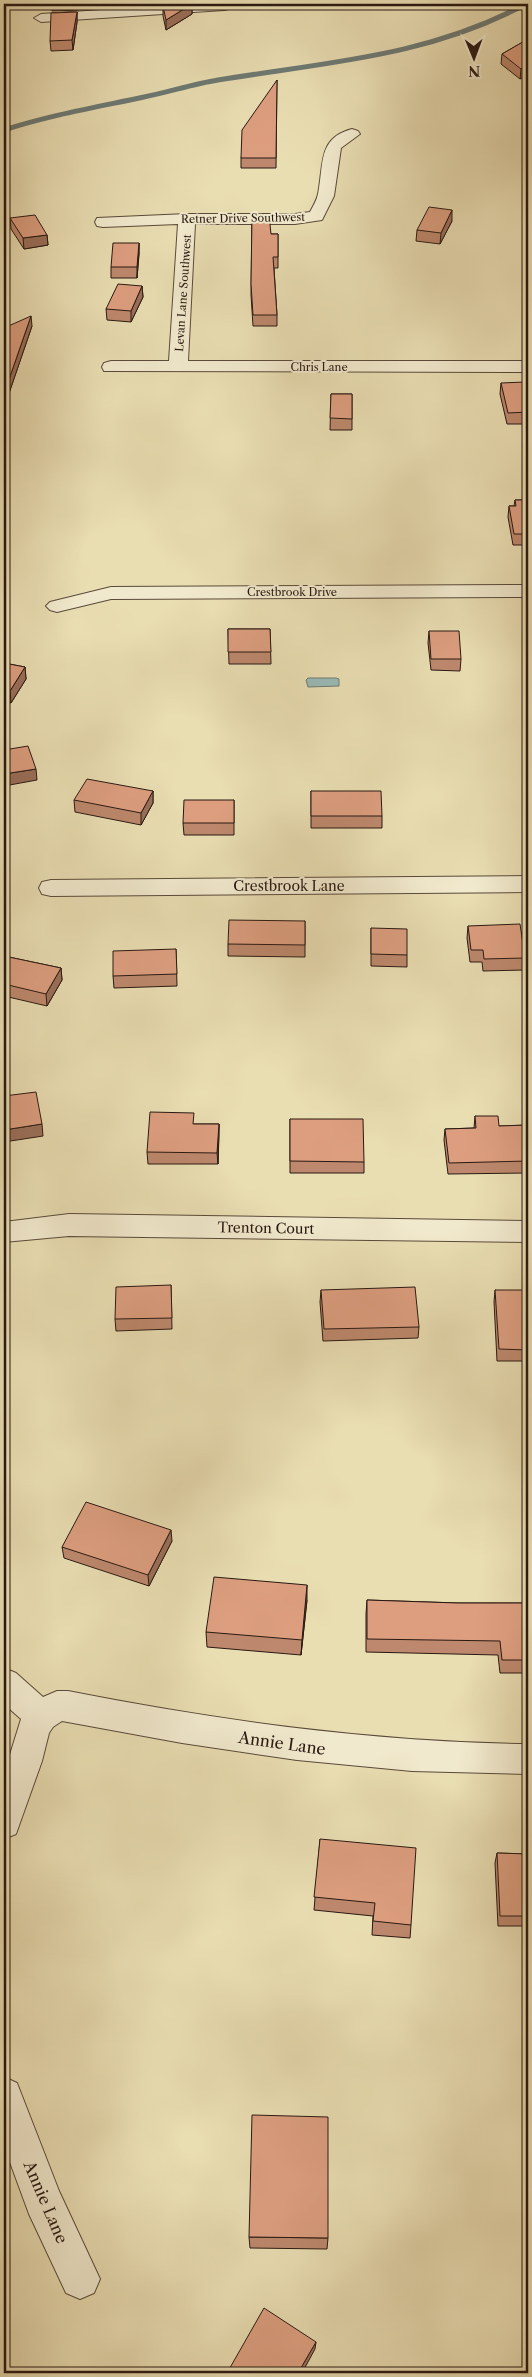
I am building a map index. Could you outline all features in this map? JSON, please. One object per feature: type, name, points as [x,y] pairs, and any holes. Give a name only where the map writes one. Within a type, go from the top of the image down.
[{"type":"street","points":[[41,18],[120,8],[224,6],[232,4]]},
{"type":"street","name":"Retner Drive Southwest","points":[[103,222],[188,219],[296,219],[316,216],[326,196],[333,148],[336,143],[352,134]]},
{"type":"street","name":"Levan Lane Southwest","points":[[178,367],[188,219]]},
{"type":"street","name":"Chris Lane","points":[[111,367],[528,367]]},
{"type":"street","name":"Crestbrook Drive","points":[[57,606],[111,593],[528,591]]},
{"type":"street","name":"Crestbrook Lane","points":[[51,888],[528,884]]},
{"type":"street","name":"Trenton Court","points":[[4,1232],[69,1225],[528,1232]]},
{"type":"street","points":[[4,1682],[41,1716],[33,1729],[4,1823]]},
{"type":"street","name":"Annie Lane","points":[[41,1716],[57,1706],[68,1706],[177,1728],[315,1748],[422,1757],[528,1759]]},
{"type":"street","name":"Annie Lane","points":[[4,2096],[43,2200],[80,2279]]},
{"type":"water","points":[[308,678],[336,678],[339,679],[339,686],[308,687],[306,680]]},
{"type":"building","points":[[192,4],[166,20],[163,6]]},
{"type":"building","points":[[77,12],[72,40],[50,41],[51,13]]},
{"type":"building","points":[[528,39],[528,64],[521,69],[502,54]]},
{"type":"building","points":[[277,80],[276,158],[241,158],[242,130]]},
{"type":"building","points":[[429,207],[452,210],[441,233],[417,230]]},
{"type":"building","points":[[35,215],[47,235],[23,238],[10,218]]},
{"type":"building","points":[[252,215],[269,215],[271,234],[278,234],[278,257],[273,257],[277,315],[253,315],[251,284]]},
{"type":"building","points":[[113,243],[139,243],[137,267],[111,267]]},
{"type":"building","points":[[118,284],[142,286],[131,311],[106,309]]},
{"type":"building","points":[[31,316],[5,391],[4,391],[4,328]]},
{"type":"building","points":[[525,382],[528,412],[508,413],[501,383]]},
{"type":"building","points":[[331,394],[352,394],[352,419],[330,418]]},
{"type":"building","points":[[515,500],[528,500],[528,534],[514,534],[509,506],[516,506]]},
{"type":"building","points":[[228,629],[270,629],[271,652],[228,652]]},
{"type":"building","points":[[429,631],[459,631],[461,659],[431,659]]},
{"type":"building","points":[[4,663],[25,667],[10,691],[4,690]]},
{"type":"building","points":[[28,746],[36,769],[4,774],[4,750]]},
{"type":"building","points":[[87,779],[153,791],[141,813],[74,800]]},
{"type":"building","points":[[311,791],[381,791],[382,816],[311,816]]},
{"type":"building","points":[[184,800],[234,800],[234,823],[183,823]]},
{"type":"building","points":[[229,920],[305,921],[305,945],[228,944]]},
{"type":"building","points":[[520,924],[525,958],[484,959],[483,950],[471,950],[468,926]]},
{"type":"building","points":[[371,928],[407,929],[407,955],[371,954]]},
{"type":"building","points":[[176,949],[177,974],[113,976],[113,951]]},
{"type":"building","points":[[4,956],[61,968],[46,994],[4,984]]},
{"type":"building","points":[[36,1092],[42,1124],[4,1130],[4,1096]]},
{"type":"building","points":[[150,1112],[194,1113],[193,1124],[219,1124],[217,1153],[147,1152]]},
{"type":"building","points":[[475,1116],[498,1116],[499,1126],[528,1125],[528,1161],[449,1163],[445,1129],[476,1128]]},
{"type":"building","points":[[290,1119],[363,1119],[364,1162],[290,1161]]},
{"type":"building","points":[[171,1285],[172,1318],[115,1319],[116,1287]]},
{"type":"building","points":[[415,1287],[419,1327],[324,1329],[321,1290]]},
{"type":"building","points":[[495,1290],[526,1290],[528,1300],[528,1350],[499,1349]]},
{"type":"building","points":[[86,1502],[171,1530],[148,1575],[62,1547]]},
{"type":"building","points":[[214,1577],[307,1585],[302,1640],[206,1632]]},
{"type":"building","points":[[367,1600],[528,1603],[528,1660],[502,1660],[500,1641],[367,1639]]},
{"type":"building","points":[[320,1839],[416,1848],[411,1925],[373,1921],[375,1903],[314,1897]]},
{"type":"building","points":[[497,1853],[528,1854],[528,1916],[500,1916]]},
{"type":"building","points":[[252,2115],[328,2117],[328,2238],[249,2237]]},
{"type":"building","points":[[264,2308],[316,2342],[298,2373],[227,2373]]},
{"type":"waterway","points":[[4,130],[56,116],[209,82],[337,62],[414,47],[489,22],[526,4]]}]
